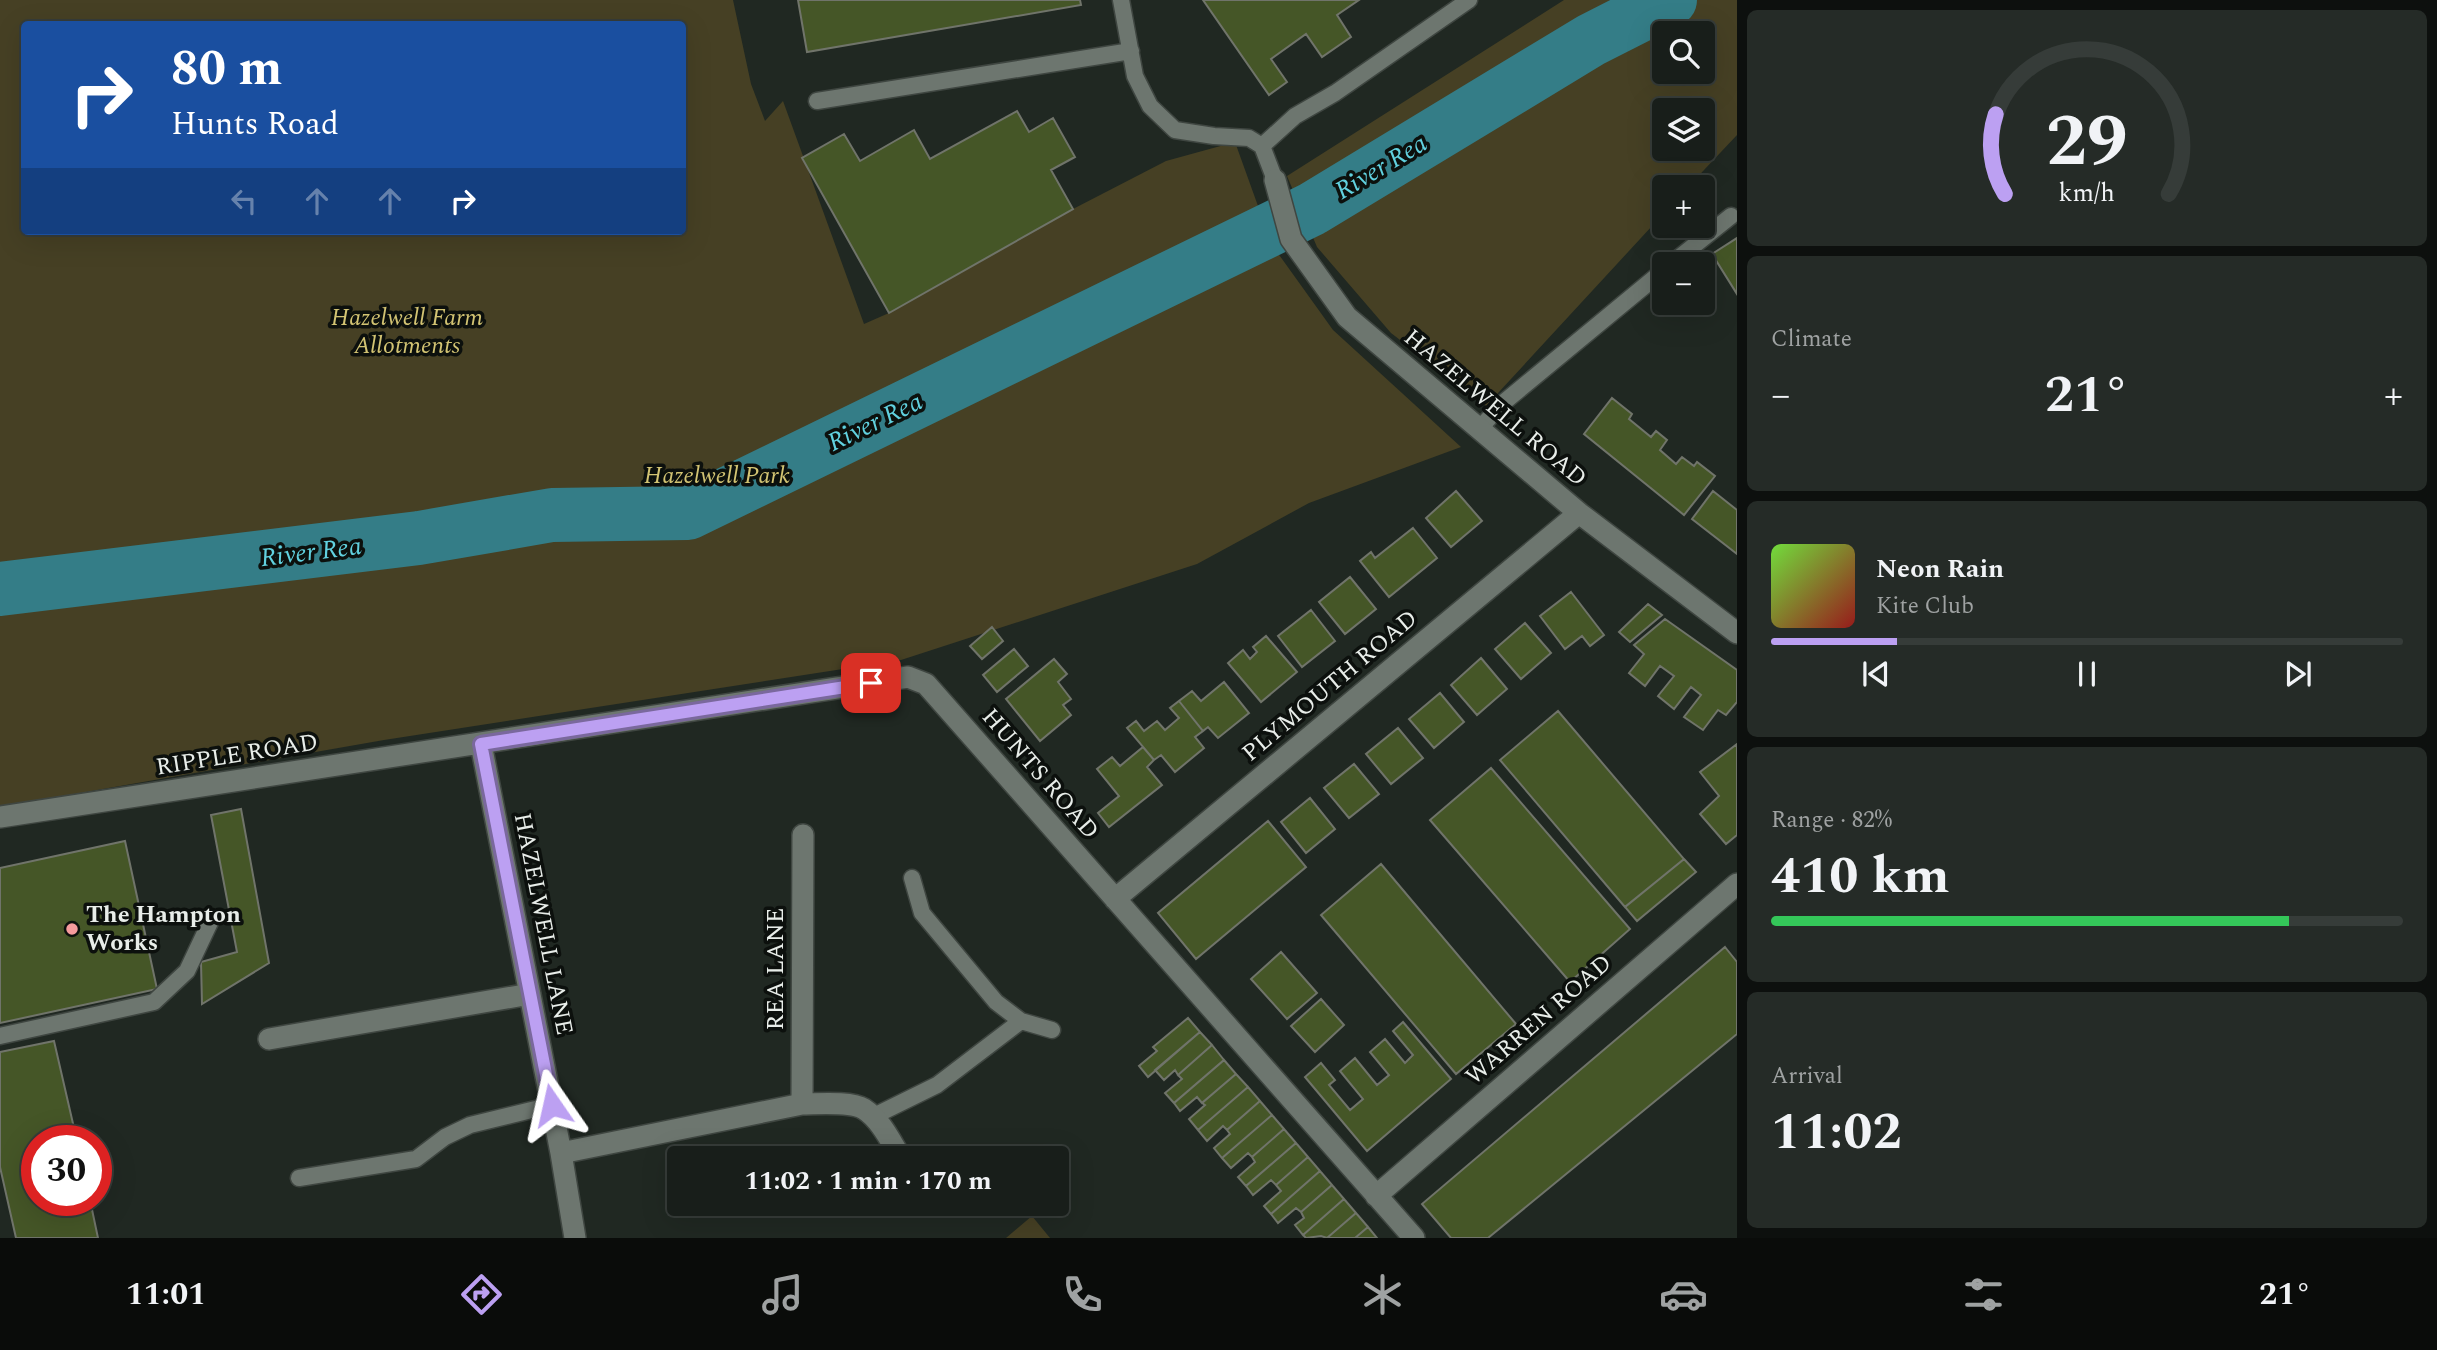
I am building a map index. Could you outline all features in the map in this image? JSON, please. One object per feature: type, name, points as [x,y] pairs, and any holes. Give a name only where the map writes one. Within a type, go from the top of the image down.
[{"type":"street","name":"HAZELWELL ROAD","points":[[1275,180],[1291,239],[1347,317],[1579,513],[1737,633]]},
{"type":"street","name":"PLYMOUTH ROAD","points":[[1115,900],[1579,513]]},
{"type":"street","name":"HUNTS ROAD","points":[[481,744],[908,677],[926,684],[1414,1238]]},
{"type":"street","name":"RIPPLE ROAD","points":[[0,817],[481,744]]},
{"type":"street","name":"HAZELWELL LANE","points":[[481,744],[552,1105],[575,1238]]},
{"type":"street","name":"REA LANE","points":[[802,1104],[803,835]]},
{"type":"street","name":"WARREN ROAD","points":[[1376,1196],[1737,884]]},
{"type":"street","points":[[269,1039],[530,994]]},
{"type":"street","points":[[561,1153],[802,1104],[862,1108],[881,1126],[894,1146]]},
{"type":"lane","points":[[1121,0],[1136,76],[1150,106],[1175,130],[1249,138],[1262,146],[1275,180]]},
{"type":"lane","points":[[1262,146],[1295,116],[1335,93],[1469,0]]},
{"type":"lane","points":[[817,101],[1131,51]]},
{"type":"lane","points":[[1686,252],[1731,216]]},
{"type":"lane","points":[[1480,428],[1503,403],[1652,280]]},
{"type":"lane","points":[[912,878],[922,913],[996,1002],[1021,1021],[1052,1030]]},
{"type":"lane","points":[[0,1036],[154,1002],[187,971],[212,918]]},
{"type":"lane","points":[[872,1117],[937,1085],[1021,1021]]},
{"type":"lane","points":[[299,1178],[416,1159],[445,1137],[470,1125],[552,1105]]},
{"type":"green space","name":"Hazelwell Park","points":[[0,0],[733,0],[751,84],[765,121],[783,101],[864,324],[889,313],[1073,209],[1166,161],[1235,142],[1272,245],[1333,330],[1461,447],[1309,503],[1197,564],[901,660],[384,740],[0,807]]},
{"type":"green space","points":[[1564,0],[1737,0],[1737,135],[1715,158],[1715,98],[1652,98],[1652,161],[1712,161],[1699,175],[1652,175],[1652,226],[1486,406],[1391,333],[1317,247],[1287,176]]},
{"type":"green space","points":[[1032,1216],[1050,1238],[1006,1238]]},
{"type":"building","points":[[798,0],[1080,0],[1081,5],[807,52]]},
{"type":"building","points":[[1203,0],[1359,0],[1337,15],[1351,37],[1322,57],[1306,34],[1271,59],[1287,82],[1269,95]]},
{"type":"building","points":[[1017,111],[1029,132],[1053,118],[1075,157],[1051,170],[1073,209],[889,313],[802,158],[844,134],[860,161],[914,130],[930,159]]},
{"type":"building","points":[[1737,238],[1737,294],[1715,259],[1715,252]]},
{"type":"building","points":[[1612,398],[1632,414],[1629,419],[1651,437],[1656,431],[1667,440],[1660,450],[1676,464],[1682,457],[1694,466],[1697,462],[1715,476],[1684,515],[1584,434]]},
{"type":"building","points":[[1456,491],[1482,521],[1451,547],[1426,518]]},
{"type":"building","points":[[1713,491],[1737,510],[1737,554],[1692,519]]},
{"type":"building","points":[[1413,528],[1437,558],[1389,597],[1360,561],[1371,552],[1375,558]]},
{"type":"building","points":[[1350,577],[1376,609],[1345,634],[1319,602]]},
{"type":"building","points":[[1571,592],[1604,635],[1590,646],[1582,636],[1565,649],[1540,616]]},
{"type":"building","points":[[1648,604],[1662,615],[1630,642],[1619,632]]},
{"type":"building","points":[[1311,610],[1335,641],[1302,667],[1278,636]]},
{"type":"building","points":[[1665,619],[1737,670],[1737,702],[1726,715],[1718,710],[1703,730],[1684,717],[1701,695],[1691,687],[1674,709],[1658,696],[1674,676],[1660,666],[1645,686],[1629,673],[1644,654],[1634,645]]},
{"type":"building","points":[[1525,623],[1551,653],[1521,679],[1495,649]]},
{"type":"building","points":[[992,627],[1003,641],[982,659],[970,646]]},
{"type":"building","points":[[1266,636],[1297,672],[1261,702],[1228,663],[1243,650],[1250,659],[1257,652],[1253,647]]},
{"type":"building","points":[[1014,649],[1028,666],[997,692],[983,675]]},
{"type":"building","points":[[1481,658],[1507,689],[1477,715],[1451,685]]},
{"type":"building","points":[[1054,659],[1067,674],[1058,682],[1071,699],[1063,705],[1071,715],[1040,741],[1006,699]]},
{"type":"building","points":[[1224,682],[1249,713],[1218,738],[1208,727],[1203,731],[1179,701],[1192,691],[1201,701]]},
{"type":"building","points":[[1440,693],[1464,722],[1434,748],[1409,719]]},
{"type":"building","points":[[1179,701],[1203,731],[1195,737],[1204,748],[1175,772],[1161,755],[1154,760],[1127,728],[1136,721],[1144,731],[1157,721],[1165,730],[1179,718],[1170,708]]},
{"type":"building","points":[[1558,711],[1684,859],[1625,907],[1500,760]]},
{"type":"building","points":[[1398,728],[1423,758],[1391,784],[1366,754]]},
{"type":"building","points":[[1737,744],[1737,835],[1726,844],[1700,814],[1719,796],[1700,772]]},
{"type":"building","points":[[1143,747],[1154,760],[1147,767],[1162,785],[1109,827],[1098,813],[1119,796],[1097,769],[1112,757],[1120,766]]},
{"type":"building","points":[[1354,764],[1379,794],[1349,818],[1324,788]]},
{"type":"building","points":[[1491,768],[1630,929],[1570,982],[1430,820]]},
{"type":"building","points":[[1310,798],[1335,829],[1306,853],[1281,822]]},
{"type":"building","points":[[241,809],[269,963],[202,1004],[201,962],[237,952],[211,815]]},
{"type":"building","points":[[1268,821],[1306,867],[1196,959],[1158,913]]},
{"type":"building","name":"The Hampton Works","points":[[125,841],[157,989],[0,1023],[0,868]]},
{"type":"building","points":[[1684,859],[1696,872],[1637,921],[1625,907]]},
{"type":"building","points":[[1381,864],[1516,1024],[1456,1074],[1321,915]]},
{"type":"building","points":[[1725,947],[1737,962],[1737,1034],[1488,1238],[1451,1238],[1422,1204]]},
{"type":"building","points":[[1281,952],[1317,993],[1287,1019],[1251,979]]},
{"type":"building","points":[[1321,999],[1344,1025],[1315,1052],[1291,1026]]},
{"type":"building","points":[[1188,1018],[1200,1032],[1148,1077],[1139,1066],[1157,1051],[1153,1047]]},
{"type":"building","points":[[1403,1022],[1451,1079],[1367,1151],[1305,1077],[1321,1063],[1335,1080],[1329,1085],[1350,1110],[1363,1099],[1340,1071],[1355,1058],[1377,1085],[1389,1075],[1370,1052],[1385,1039],[1405,1063],[1413,1055],[1393,1031]]},
{"type":"building","points":[[1200,1032],[1212,1045],[1178,1075],[1175,1070],[1164,1080],[1155,1070]]},
{"type":"building","points":[[54,1041],[73,1125],[21,1125],[21,1216],[93,1216],[98,1238],[16,1238],[0,1167],[0,1052]]},
{"type":"building","points":[[1212,1045],[1224,1060],[1174,1103],[1165,1093],[1182,1079],[1178,1075]]},
{"type":"building","points":[[1224,1060],[1236,1074],[1202,1103],[1197,1097],[1180,1111],[1174,1103]]},
{"type":"building","points":[[1236,1074],[1248,1087],[1198,1130],[1189,1119],[1205,1105],[1202,1103]]},
{"type":"building","points":[[1248,1087],[1260,1101],[1227,1130],[1223,1126],[1207,1141],[1198,1130]]},
{"type":"building","points":[[1260,1101],[1272,1115],[1222,1158],[1214,1148],[1230,1134],[1227,1130]]},
{"type":"building","points":[[1272,1115],[1284,1129],[1252,1157],[1248,1153],[1231,1168],[1222,1158]]},
{"type":"building","points":[[1284,1129],[1296,1143],[1246,1186],[1238,1177],[1255,1162],[1252,1157]]},
{"type":"building","points":[[1296,1143],[1308,1157],[1276,1185],[1271,1180],[1253,1195],[1246,1186]]},
{"type":"building","points":[[1308,1157],[1320,1171],[1271,1214],[1264,1206],[1281,1191],[1276,1185]]},
{"type":"building","points":[[1320,1171],[1332,1185],[1301,1212],[1296,1208],[1278,1223],[1271,1214]]},
{"type":"building","points":[[1332,1185],[1344,1199],[1303,1235],[1295,1225],[1304,1218],[1301,1212]]},
{"type":"building","points":[[1344,1199],[1356,1213],[1327,1238],[1306,1238],[1303,1235]]},
{"type":"building","points":[[1356,1213],[1368,1227],[1355,1238],[1327,1238]]},
{"type":"building","points":[[1368,1227],[1377,1238],[1355,1238]]},
{"type":"waterway","name":"River Rea","points":[[0,589],[419,538],[552,515],[688,513],[1312,209],[1591,40],[1670,0]]},
{"type":"place","name":"The Hampton Works","points":[[72,929]]},
{"type":"route","points":[[552,1105],[481,744],[871,683]]},
{"type":"park label","name":"Hazelwell Farm Allotments","points":[[407,332]]}]
